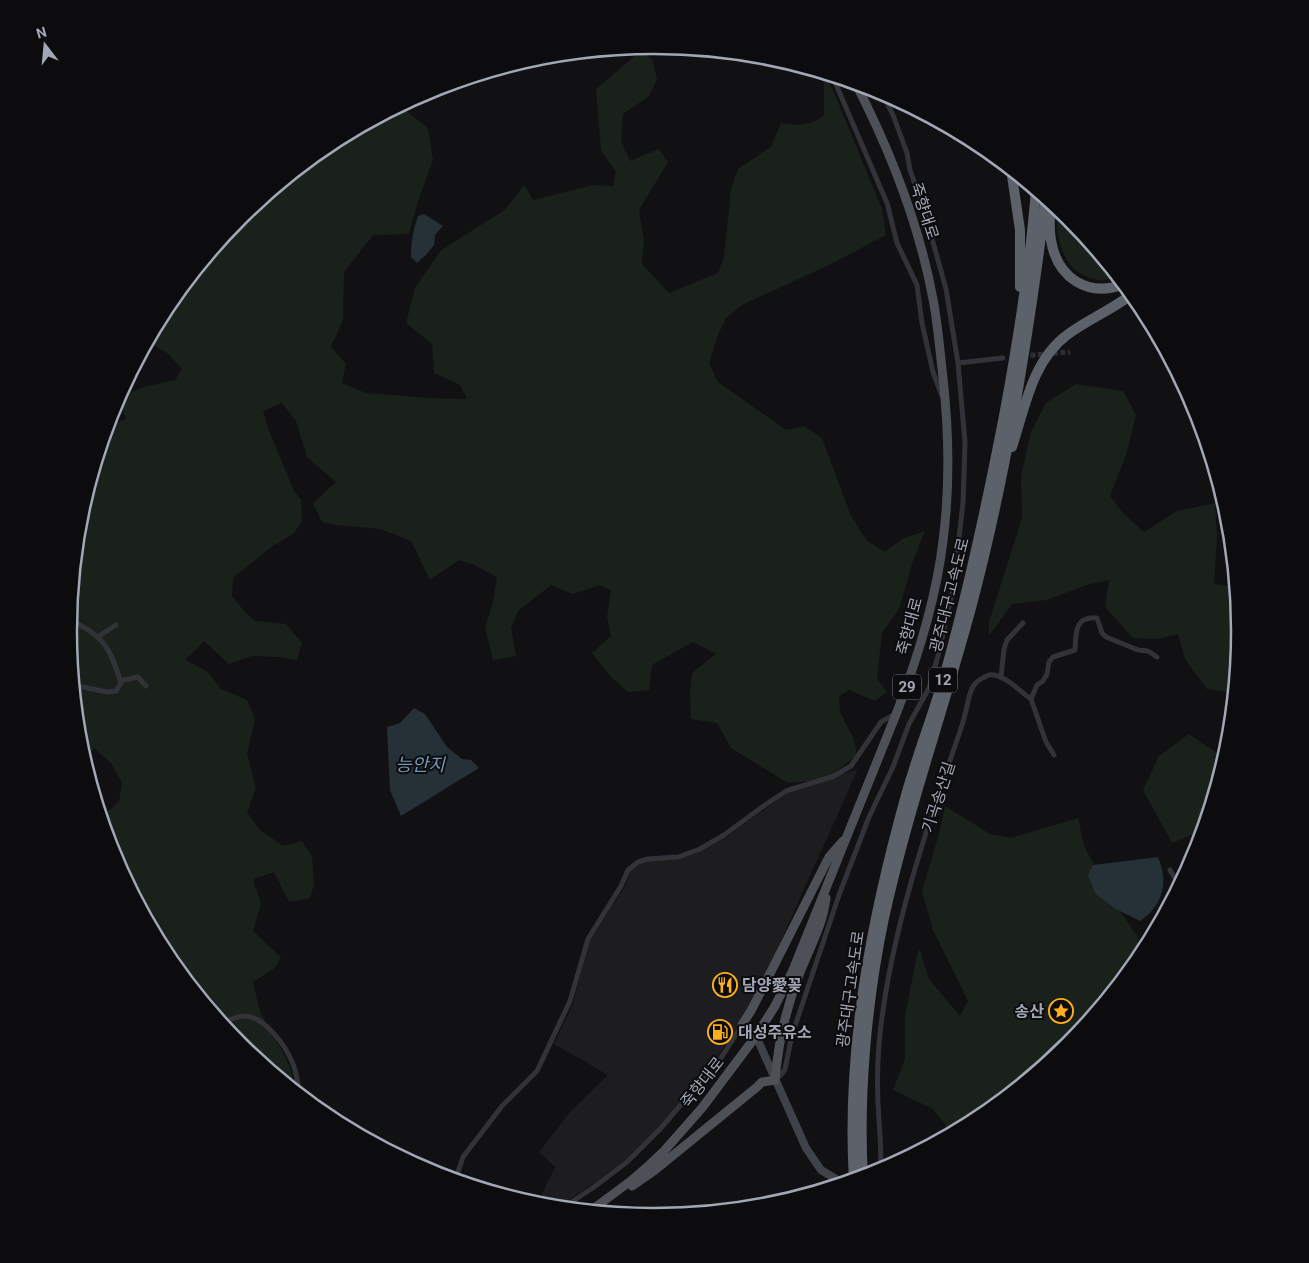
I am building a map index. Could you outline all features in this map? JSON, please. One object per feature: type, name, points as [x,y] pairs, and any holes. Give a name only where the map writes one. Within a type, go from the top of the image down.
[{"type":"highway","points":[[1012,178],[1020,230],[1019,331]]},
{"type":"highway","name":"광주대구고속도로","points":[[860,1171],[852,1134],[859,1019],[876,915],[907,793],[949,661],[992,476],[1019,331],[1033,230],[1035,197]]},
{"type":"highway","name":"광주대구고속도로","points":[[860,1171],[864,1077],[871,999],[884,918],[915,796],[971,606],[1002,479],[1027,334],[1045,206]]},
{"type":"highway","points":[[1050,211],[1051,241],[1061,267],[1082,286],[1097,289],[1111,289],[1118,286]]},
{"type":"highway","points":[[1002,479],[1033,380],[1041,365],[1053,348],[1065,336],[1126,299]]},
{"type":"main road","name":"죽향대로","points":[[597,1206],[632,1180],[664,1151],[702,1108],[756,1036],[775,1006],[793,970],[897,712],[928,618],[943,542],[947,501],[946,409],[933,299],[923,256],[899,180],[859,91]]},
{"type":"main road","points":[[742,1025],[829,857],[848,835]]},
{"type":"main road","points":[[610,1197],[633,1186],[655,1170],[762,1082],[775,1080],[776,1059],[791,1000],[825,908],[828,884]]},
{"type":"street","points":[[835,83],[887,203],[898,243],[917,285],[922,323],[933,372],[946,409]]},
{"type":"street","points":[[775,1080],[785,1069],[792,1035],[839,895],[869,817],[893,767],[909,724],[929,688],[953,589],[963,503],[965,442],[958,363],[946,289],[923,206],[910,170],[907,153],[887,103]]},
{"type":"street","points":[[958,363],[1003,358]]},
{"type":"street","points":[[1031,699],[1037,685],[1043,681],[1047,674],[1049,662],[1053,657],[1076,650],[1075,634],[1077,628],[1082,622],[1091,618],[1097,618],[1102,633],[1106,637],[1138,650],[1148,651],[1157,657]]},
{"type":"street","points":[[77,622],[99,636],[110,653],[120,681],[116,692],[80,686]]},
{"type":"street","points":[[1023,623],[1007,640],[1004,649],[1001,677],[1031,699],[1046,742],[1054,756]]},
{"type":"street","points":[[99,636],[116,626]]},
{"type":"street","name":"기곡송산길","points":[[881,1163],[878,1093],[879,1044],[886,993],[899,932],[931,815],[966,714],[973,686],[988,675],[1001,677]]},
{"type":"street","points":[[120,681],[138,677],[146,686]]},
{"type":"street","points":[[458,1175],[463,1157],[502,1106],[537,1070],[570,1001],[588,939],[621,886],[628,870],[638,862],[648,859],[678,857],[700,849],[724,835],[786,791],[834,776],[850,766],[881,722],[897,712]]},
{"type":"street","points":[[1170,870],[1175,881]]},
{"type":"street","points":[[227,1020],[243,1016],[260,1020],[284,1046],[294,1065],[298,1086]]},
{"type":"street","points":[[571,1203],[626,1162],[660,1129],[720,1058],[742,1025],[756,1036],[806,1148],[821,1170],[837,1180]]},
{"type":"shaded area","points":[[637,54],[645,54],[652,59],[657,79],[649,96],[623,114],[621,141],[630,161],[659,149],[668,162],[639,210],[644,241],[642,264],[669,293],[718,273],[724,257],[731,188],[738,169],[771,147],[781,123],[792,125],[804,124],[819,119],[824,115],[824,79],[828,80],[836,97],[882,209],[886,235],[829,265],[742,305],[726,318],[709,363],[718,382],[786,430],[804,426],[822,438],[851,516],[867,541],[885,552],[902,539],[925,531],[913,561],[899,609],[882,633],[877,679],[887,692],[875,701],[849,690],[839,696],[840,712],[854,740],[857,755],[834,773],[809,781],[788,783],[731,748],[717,723],[691,719],[690,693],[692,673],[716,654],[693,642],[652,665],[649,690],[628,692],[611,677],[592,653],[611,636],[607,617],[611,590],[600,585],[573,594],[551,585],[518,611],[511,628],[516,656],[493,660],[485,627],[493,603],[497,577],[474,565],[459,560],[430,580],[411,541],[381,529],[322,522],[313,503],[336,482],[307,457],[296,421],[282,403],[263,411],[294,491],[301,500],[302,522],[293,534],[271,547],[233,578],[232,596],[255,621],[286,624],[302,643],[297,660],[252,656],[229,664],[204,641],[185,660],[207,671],[221,689],[247,700],[255,719],[247,754],[256,789],[247,812],[259,829],[283,846],[302,841],[312,856],[314,885],[310,898],[289,902],[274,872],[253,879],[261,904],[253,931],[281,957],[275,968],[253,982],[262,1015],[284,1053],[293,1082],[246,1040],[220,1012],[174,952],[136,887],[107,817],[106,813],[119,802],[122,783],[112,764],[94,748],[90,754],[78,669],[78,594],[82,556],[96,482],[116,423],[126,419],[122,408],[129,393],[175,380],[182,369],[167,353],[153,345],[196,280],[220,251],[246,223],[303,173],[366,131],[405,110],[428,128],[433,160],[419,198],[409,234],[373,235],[344,272],[343,320],[331,347],[346,364],[342,383],[366,393],[467,399],[460,385],[434,373],[432,344],[406,323],[415,288],[441,250],[505,210],[524,185],[533,200],[593,185],[613,186],[616,172],[601,150],[596,89]]},
{"type":"shaded area","points":[[1057,217],[1112,278],[1096,280],[1074,269],[1065,256],[1059,240]]},
{"type":"shaded area","points":[[1076,384],[1123,391],[1136,415],[1126,455],[1110,496],[1123,513],[1144,532],[1177,511],[1215,503],[1217,537],[1214,584],[1230,586],[1231,594],[1232,632],[1229,692],[1207,689],[1185,659],[1178,634],[1159,639],[1133,638],[1105,607],[1109,580],[1087,585],[1046,600],[1012,604],[989,636],[989,622],[1022,518],[1021,476],[1031,432],[1046,403]]},
{"type":"shaded area","points":[[1189,734],[1219,754],[1213,781],[1196,833],[1172,843],[1143,790],[1159,756]]},
{"type":"shaded area","points":[[858,769],[753,1003],[719,1055],[657,1129],[625,1160],[565,1202],[540,1198],[555,1167],[539,1152],[570,1112],[608,1075],[554,1044],[573,1004],[589,941],[626,885],[630,871],[639,864],[649,860],[678,859],[702,851],[725,838],[787,793]]},
{"type":"shaded area","points":[[945,806],[990,834],[1011,838],[1078,818],[1084,846],[1117,907],[1138,937],[1138,947],[1113,983],[1063,1040],[1006,1090],[948,1129],[933,1109],[893,1090],[905,1059],[905,1016],[919,948],[929,979],[960,1016],[968,1001],[933,930],[922,891],[939,834]]},
{"type":"water","points":[[424,214],[443,226],[435,235],[434,245],[417,263],[411,257],[412,241],[418,216]]},
{"type":"water","name":"능안지","points":[[414,708],[425,714],[447,747],[462,759],[471,760],[479,768],[401,816],[390,790],[387,727],[400,723]]},
{"type":"water","points":[[1158,857],[1163,876],[1162,893],[1154,908],[1140,921],[1114,908],[1094,891],[1088,875],[1093,865]]},
{"type":"tunnel","points":[[1023,356],[1070,352]]},
{"type":"place","name":"담양愛꽂","points":[[725,985]]},
{"type":"place","name":"송산","points":[[1061,1011]]},
{"type":"place","name":"대성주유소","points":[[720,1032]]}]
